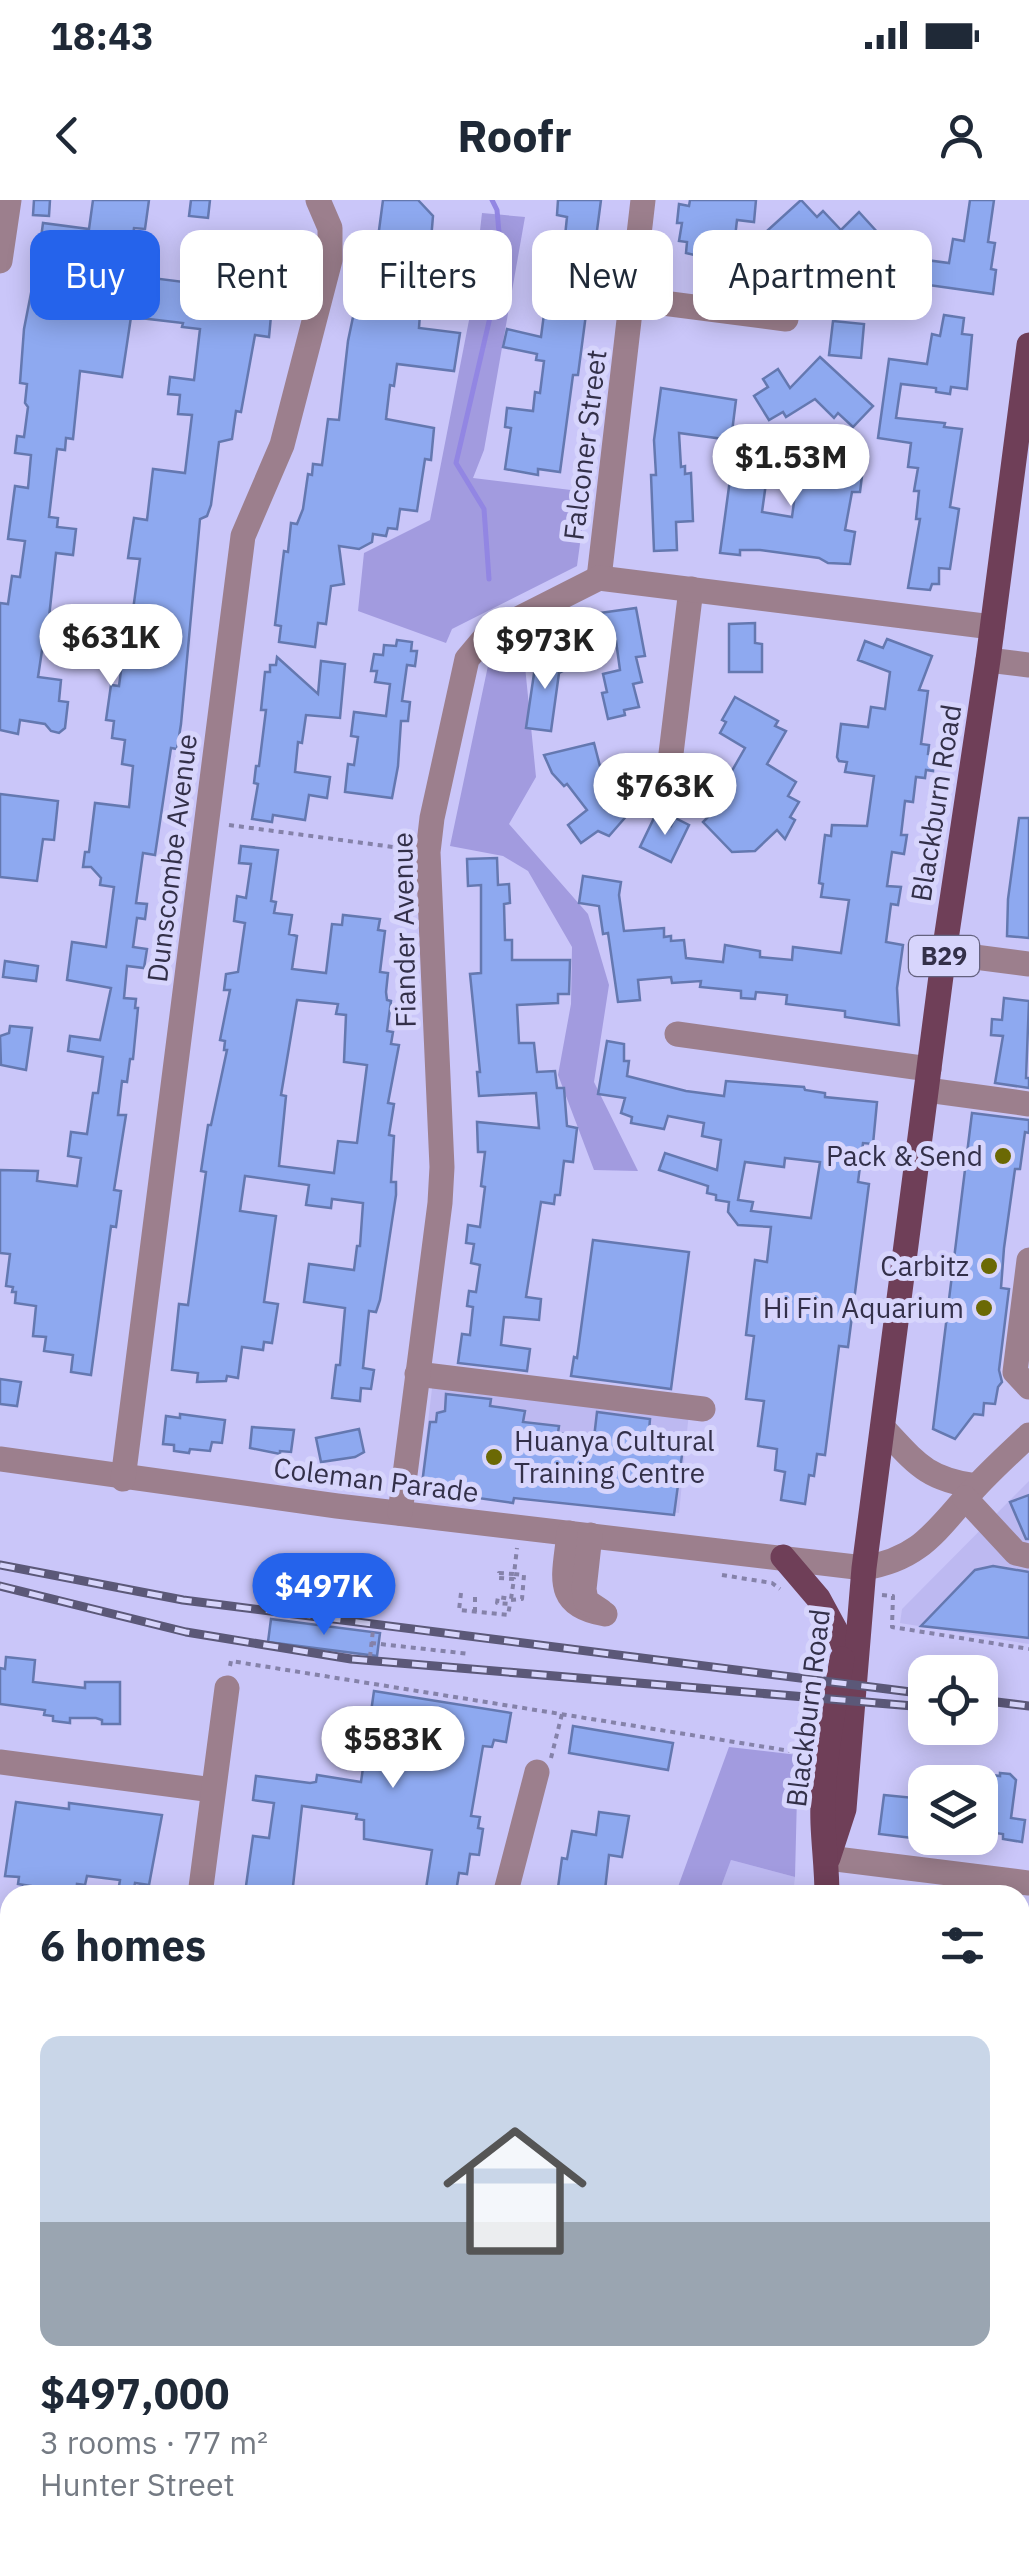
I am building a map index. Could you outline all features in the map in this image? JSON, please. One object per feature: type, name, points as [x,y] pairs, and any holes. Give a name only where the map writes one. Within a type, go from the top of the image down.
[{"type":"main road","name":"Blackburn Road","points":[[828,1858],[844,1809],[882,1428],[944,954],[1025,406],[1029,346]]},
{"type":"main road","points":[[782,1557],[818,1598],[844,1646]]},
{"type":"main road","name":"Blackburn Road","points":[[827,1885],[828,1858],[823,1824],[826,1758],[853,1592],[864,1580]]},
{"type":"street","points":[[0,262],[8,200]]},
{"type":"street","name":"Dunscombe Avenue","points":[[123,1479],[243,536],[282,445],[330,260],[330,228],[318,200]]},
{"type":"street","name":"Falconer Street","points":[[640,230],[643,200]]},
{"type":"street","name":"Falconer Street","points":[[599,578],[630,320]]},
{"type":"street","points":[[599,578],[992,627]]},
{"type":"street","name":"Fiander Avenue","points":[[400,1514],[442,1167],[428,852],[432,818],[467,659],[488,634],[599,578]]},
{"type":"street","points":[[668,770],[691,589]]},
{"type":"street","points":[[988,660],[1029,665]]},
{"type":"street","points":[[944,954],[1029,964]]},
{"type":"street","points":[[677,1034],[928,1080],[1029,1104]]},
{"type":"street","points":[[1029,1260],[1015,1372],[1029,1387]]},
{"type":"street","points":[[417,1374],[704,1410]]},
{"type":"street","points":[[882,1428],[920,1467],[971,1492],[1016,1553],[1029,1556]]},
{"type":"street","points":[[864,1580],[934,1538],[971,1492],[1029,1434]]},
{"type":"street","name":"Coleman Parade","points":[[0,1459],[123,1479],[400,1514],[782,1557],[864,1580]]},
{"type":"street","points":[[201,1885],[226,1688]]},
{"type":"street","points":[[0,1762],[214,1790]]},
{"type":"street","points":[[507,1885],[538,1772]]},
{"type":"street","points":[[828,1858],[1029,1883]]},
{"type":"path","points":[[208,822],[408,849]]},
{"type":"path","points":[[461,1593],[459,1610],[508,1615],[518,1527]]},
{"type":"path","points":[[511,1601],[522,1600],[524,1576],[514,1576]]},
{"type":"path","points":[[864,1580],[893,1596],[892,1627],[1029,1649]]},
{"type":"path","points":[[474,1612],[475,1595]]},
{"type":"path","points":[[370,1657],[373,1630]]},
{"type":"path","points":[[372,1643],[470,1654]]},
{"type":"path","points":[[226,1688],[231,1661],[803,1754]]},
{"type":"path","points":[[538,1772],[554,1754],[562,1712]]},
{"type":"shaded area","points":[[482,213],[525,217],[512,291],[512,230],[480,230]]},
{"type":"shaded area","points":[[469,320],[507,320],[484,450],[473,478],[587,492],[577,566],[452,629],[446,643],[358,611],[364,553],[430,520]]},
{"type":"shaded area","points":[[523,646],[536,777],[509,824],[588,914],[609,985],[594,1082],[638,1171],[594,1170],[558,1075],[571,1004],[572,947],[528,871],[503,856],[450,846],[489,661]]},
{"type":"shaded area","points":[[433,1380],[689,1412],[679,1513],[421,1482]]},
{"type":"shaded area","points":[[1029,1481],[1029,1644],[900,1623],[902,1609]]},
{"type":"shaded area","points":[[729,1747],[798,1755],[795,1877],[731,1860],[722,1885],[679,1885]]},
{"type":"shaded area","points":[[731,1860],[795,1877],[794,1885],[722,1885]]},
{"type":"building","points":[[34,200],[50,200],[49,216],[33,215]]},
{"type":"building","points":[[93,200],[149,200],[145,229],[42,230],[43,223],[89,229]]},
{"type":"building","points":[[191,200],[210,200],[208,218],[189,216]]},
{"type":"building","points":[[383,200],[418,200],[433,216],[432,230],[379,230]]},
{"type":"building","points":[[558,200],[601,200],[597,230],[566,230],[567,217],[557,215]]},
{"type":"building","points":[[690,200],[756,200],[754,222],[737,220],[736,230],[693,230],[693,255],[686,253],[687,242],[679,241],[682,223],[677,223],[679,204],[689,206]]},
{"type":"building","points":[[801,200],[817,217],[823,211],[841,230],[768,230]]},
{"type":"building","points":[[970,200],[994,200],[988,242],[995,243],[993,294],[932,285],[932,261],[949,263],[953,239],[964,241]]},
{"type":"building","points":[[859,212],[875,230],[841,230]]},
{"type":"building","points":[[160,279],[180,282],[180,320],[271,320],[269,337],[255,335],[241,412],[236,411],[232,439],[219,442],[211,505],[207,516],[200,519],[177,749],[171,748],[155,855],[143,853],[136,903],[147,904],[145,919],[137,918],[133,947],[147,949],[144,968],[127,966],[124,998],[136,999],[138,1008],[133,1059],[127,1082],[122,1081],[118,1115],[126,1115],[114,1190],[121,1191],[116,1227],[111,1226],[91,1375],[71,1372],[73,1355],[44,1351],[46,1337],[33,1336],[36,1306],[15,1303],[16,1292],[6,1286],[10,1254],[0,1253],[0,1170],[38,1171],[37,1181],[77,1186],[81,1158],[68,1156],[71,1132],[87,1134],[93,1093],[98,1093],[103,1057],[68,1051],[70,1036],[100,1040],[111,988],[67,980],[72,942],[106,947],[114,887],[100,885],[101,878],[91,867],[83,867],[85,852],[89,852],[95,803],[129,807],[133,766],[122,764],[125,740],[112,738],[114,721],[106,720],[111,685],[119,686],[126,632],[130,632],[140,559],[128,558],[134,518],[147,520],[153,469],[185,473],[192,415],[178,414],[180,395],[168,394],[170,377],[194,380],[200,329],[182,327],[183,323],[157,320]]},
{"type":"building","points":[[30,298],[30,320],[131,320],[122,377],[80,371],[73,439],[66,438],[65,450],[57,449],[49,517],[58,518],[57,527],[76,529],[73,555],[56,553],[46,645],[43,644],[38,677],[61,680],[59,701],[68,702],[65,728],[59,733],[45,724],[20,720],[18,734],[0,730],[0,603],[8,604],[12,576],[20,577],[25,541],[8,539],[15,486],[28,488],[31,455],[15,453],[17,436],[24,437],[28,407],[27,384],[20,383]]},
{"type":"building","points":[[944,315],[964,318],[962,334],[972,335],[967,389],[951,387],[950,394],[936,392],[936,388],[901,384],[896,418],[945,423],[944,427],[962,429],[950,507],[959,509],[950,569],[939,568],[939,584],[932,584],[930,590],[908,588],[920,519],[916,519],[919,491],[914,491],[918,468],[908,467],[911,443],[878,438],[889,359],[927,364],[932,334],[940,336]]},
{"type":"building","points":[[352,320],[420,320],[419,328],[460,333],[454,371],[397,364],[394,386],[390,385],[386,419],[434,428],[431,460],[425,459],[417,511],[400,509],[397,529],[388,528],[386,536],[373,534],[372,542],[359,549],[339,546],[344,584],[331,586],[326,624],[318,623],[315,647],[279,642],[281,626],[275,625],[284,551],[288,552],[291,523],[297,524],[303,509],[308,474],[312,475],[313,464],[322,465],[328,419],[339,420]]},
{"type":"building","points":[[543,320],[585,320],[578,375],[573,375],[560,472],[538,469],[538,475],[505,469],[511,428],[505,427],[507,408],[533,411],[544,361],[536,360],[537,354],[503,347],[507,329],[541,337]]},
{"type":"building","points":[[833,321],[864,324],[861,358],[829,355]]},
{"type":"building","points":[[820,357],[873,406],[853,427],[838,413],[834,418],[815,399],[786,417],[783,412],[769,420],[754,396],[768,387],[763,379],[778,369],[790,388]]},
{"type":"building","points":[[661,388],[736,400],[731,440],[679,433],[681,467],[685,466],[685,474],[691,473],[693,521],[676,522],[677,550],[654,551],[651,475],[656,475],[654,440]]},
{"type":"building","points":[[744,455],[799,460],[835,469],[836,462],[863,468],[860,492],[852,492],[845,530],[855,532],[850,564],[760,550],[740,550],[740,555],[720,553],[731,472],[741,474]],"holes":[[[766,483],[796,487],[792,517],[762,512]]]},
{"type":"building","points":[[636,608],[645,656],[636,657],[642,682],[633,684],[639,707],[608,719],[602,693],[607,692],[603,674],[620,670],[616,641],[590,645],[585,615]]},
{"type":"building","points":[[755,623],[755,643],[762,644],[762,672],[729,672],[729,624]]},
{"type":"building","points":[[887,639],[932,656],[919,690],[928,691],[921,744],[929,745],[928,754],[934,755],[933,771],[926,770],[925,778],[916,777],[913,802],[905,801],[901,835],[907,835],[904,854],[892,852],[887,886],[901,887],[898,905],[891,904],[886,942],[903,945],[897,988],[899,1025],[845,1017],[845,1011],[786,1004],[787,995],[756,992],[755,999],[741,998],[741,991],[700,987],[701,981],[672,983],[671,977],[638,980],[640,1000],[618,1002],[608,933],[603,934],[599,906],[579,903],[583,876],[621,882],[624,931],[664,928],[664,937],[684,940],[686,958],[723,962],[725,945],[760,951],[760,957],[792,960],[793,947],[841,953],[849,900],[821,897],[825,835],[831,836],[832,825],[867,826],[874,776],[845,772],[847,762],[837,757],[841,724],[868,727],[871,707],[885,709],[890,672],[858,660],[865,641],[883,648]]},
{"type":"building","points":[[397,640],[412,642],[411,651],[417,651],[415,666],[407,665],[402,701],[410,702],[408,721],[401,721],[392,798],[345,792],[348,764],[354,765],[358,737],[351,736],[354,712],[386,716],[390,684],[375,682],[377,671],[371,671],[374,654],[383,655],[384,645],[396,646]]},
{"type":"building","points":[[548,653],[565,655],[551,731],[526,728],[536,660],[543,660]]},
{"type":"building","points":[[277,657],[318,694],[321,661],[345,664],[340,718],[306,715],[302,743],[298,742],[295,772],[330,777],[327,798],[309,795],[305,820],[273,815],[272,822],[252,819],[266,710],[261,710],[265,672],[270,672],[270,665],[276,665]]},
{"type":"building","points":[[735,697],[778,721],[775,726],[786,731],[767,764],[796,782],[788,796],[799,802],[790,817],[795,820],[785,839],[777,830],[755,851],[732,852],[703,822],[714,811],[707,804],[721,790],[745,748],[720,733],[726,722],[722,720]]},
{"type":"building","points":[[594,743],[602,774],[630,812],[609,836],[598,831],[581,843],[568,825],[587,810],[567,784],[564,786],[552,773],[544,755]]},
{"type":"building","points":[[0,794],[58,801],[54,840],[43,839],[37,881],[0,877]]},
{"type":"building","points":[[654,818],[671,826],[675,818],[689,825],[671,862],[640,847]]},
{"type":"building","points":[[1019,818],[1029,818],[1029,938],[1007,936]]},
{"type":"building","points":[[241,846],[278,850],[271,901],[276,902],[274,913],[292,915],[289,934],[297,936],[292,969],[326,973],[332,924],[342,925],[343,915],[380,919],[378,930],[385,931],[380,972],[388,973],[386,992],[387,1000],[391,1001],[387,1031],[393,1032],[391,1044],[399,1045],[388,1103],[394,1104],[389,1135],[394,1136],[391,1182],[396,1182],[396,1195],[380,1300],[376,1312],[369,1311],[363,1368],[374,1370],[371,1389],[361,1388],[360,1401],[332,1398],[336,1365],[340,1365],[345,1308],[304,1302],[309,1264],[354,1270],[363,1203],[332,1199],[331,1208],[306,1205],[309,1185],[245,1176],[240,1211],[276,1216],[264,1302],[278,1304],[272,1343],[264,1342],[263,1350],[242,1347],[238,1378],[227,1376],[226,1381],[197,1382],[198,1373],[172,1370],[179,1304],[188,1305],[206,1172],[201,1171],[208,1125],[227,1050],[225,1041],[220,1040],[230,990],[224,990],[226,974],[238,972],[245,923],[234,921],[237,896],[246,898],[251,864],[239,863]],"holes":[[[297,1000],[338,1004],[336,1014],[346,1015],[344,1062],[367,1065],[357,1143],[338,1141],[334,1173],[279,1166],[286,1096],[281,1095]]]},
{"type":"building","points":[[497,858],[498,885],[509,884],[510,903],[504,904],[505,940],[512,940],[512,960],[570,960],[569,994],[558,994],[558,1003],[517,1005],[519,1043],[534,1043],[537,1072],[555,1071],[557,1088],[564,1088],[567,1126],[577,1128],[573,1162],[564,1161],[560,1195],[555,1195],[554,1204],[541,1202],[526,1297],[541,1299],[539,1320],[504,1317],[501,1345],[530,1349],[527,1371],[458,1363],[462,1334],[470,1335],[473,1307],[467,1306],[469,1291],[476,1292],[480,1265],[471,1263],[474,1244],[466,1243],[468,1225],[480,1227],[485,1187],[481,1186],[485,1152],[478,1152],[477,1122],[539,1128],[536,1093],[479,1096],[470,974],[481,973],[481,885],[468,886],[467,859]]},
{"type":"building","points":[[5,961],[38,966],[36,981],[3,977]]},
{"type":"building","points":[[1004,998],[1029,1001],[1029,1088],[995,1083],[1003,1036],[991,1035],[992,1019],[1002,1020]]},
{"type":"building","points":[[10,1026],[32,1028],[26,1070],[1,1065],[0,1036],[9,1033]]},
{"type":"building","points":[[607,1041],[624,1044],[624,1061],[629,1061],[627,1076],[686,1091],[724,1096],[726,1081],[804,1087],[825,1093],[825,1097],[877,1102],[873,1144],[863,1143],[858,1182],[869,1184],[848,1347],[839,1346],[825,1455],[817,1454],[805,1504],[781,1500],[785,1472],[775,1470],[777,1449],[758,1446],[764,1401],[746,1399],[754,1336],[746,1335],[755,1260],[767,1262],[771,1227],[738,1225],[728,1212],[729,1202],[716,1200],[716,1195],[707,1193],[708,1186],[659,1170],[665,1153],[717,1170],[721,1140],[702,1136],[704,1123],[668,1116],[664,1129],[631,1123],[632,1117],[621,1113],[625,1098],[598,1094]],"holes":[[[785,1158],[820,1162],[811,1218],[751,1211],[753,1202],[738,1200],[745,1162],[784,1167]]]},
{"type":"building","points":[[972,1113],[1029,1120],[1029,1133],[1025,1132],[1020,1169],[1015,1169],[1004,1248],[1001,1288],[1009,1289],[999,1370],[1002,1382],[995,1404],[984,1403],[983,1415],[974,1414],[955,1439],[933,1429]]},
{"type":"building","points":[[593,1240],[689,1252],[671,1389],[571,1376],[574,1357],[577,1358]]},
{"type":"building","points":[[0,1379],[21,1382],[17,1406],[0,1404]]},
{"type":"building","points":[[446,1394],[491,1399],[490,1406],[525,1411],[523,1422],[559,1426],[558,1433],[594,1438],[597,1412],[650,1419],[649,1431],[684,1440],[674,1515],[514,1498],[513,1503],[428,1491],[428,1484],[422,1484],[430,1422],[436,1422],[437,1413],[445,1411]]},
{"type":"building","points":[[180,1414],[225,1420],[222,1443],[212,1442],[210,1451],[190,1449],[189,1453],[174,1451],[174,1445],[163,1444],[166,1416],[180,1418]]},
{"type":"building","points":[[252,1427],[294,1430],[291,1452],[280,1454],[250,1448]]},
{"type":"building","points":[[359,1429],[364,1452],[321,1462],[316,1438]]},
{"type":"building","points":[[1029,1495],[1029,1539],[1026,1539],[1010,1502]]},
{"type":"building","points":[[993,1566],[1029,1572],[1029,1638],[921,1626],[975,1570]]},
{"type":"building","points":[[271,1619],[380,1633],[377,1656],[268,1642]]},
{"type":"building","points":[[6,1657],[35,1660],[33,1682],[85,1688],[85,1682],[120,1682],[120,1724],[102,1724],[96,1718],[70,1718],[70,1723],[53,1721],[53,1716],[44,1715],[45,1710],[0,1704],[0,1668],[5,1669]]},
{"type":"building","points":[[374,1691],[511,1713],[506,1742],[494,1740],[492,1747],[483,1746],[471,1816],[480,1817],[478,1828],[483,1829],[479,1855],[470,1854],[467,1874],[459,1873],[457,1885],[427,1885],[432,1850],[364,1839],[364,1820],[356,1819],[357,1814],[302,1806],[293,1885],[246,1885],[253,1836],[269,1838],[274,1803],[253,1800],[256,1776],[310,1783],[316,1782],[317,1775],[361,1782]]},
{"type":"building","points":[[573,1726],[673,1743],[668,1770],[569,1753]]},
{"type":"building","points":[[1010,1774],[1016,1780],[1011,1818],[1025,1820],[1022,1842],[1003,1839],[1003,1834],[998,1833],[1000,1776]]},
{"type":"building","points":[[884,1795],[908,1797],[908,1837],[879,1834]]},
{"type":"building","points":[[16,1802],[69,1809],[69,1803],[162,1815],[149,1885],[119,1885],[120,1880],[87,1876],[85,1885],[24,1885],[18,1884],[19,1877],[5,1876]]},
{"type":"building","points":[[599,1812],[629,1816],[622,1857],[609,1855],[606,1885],[558,1885],[562,1858],[567,1859],[572,1831],[596,1835]]},
{"type":"waterway","points":[[489,579],[484,509],[456,463],[495,296],[500,244],[497,210],[492,200]]},
{"type":"railway","points":[[0,1565],[183,1600],[908,1692]]},
{"type":"railway","points":[[0,1586],[186,1632],[351,1659],[908,1706]]},
{"type":"railway","points":[[998,1702],[1029,1706]]},
{"type":"place","name":"Pack & Send","points":[[1003,1156]]},
{"type":"place","name":"Carbitz","points":[[989,1266]]},
{"type":"place","name":"Hi Fin Aquarium","points":[[984,1308]]},
{"type":"place","name":"Huanya Cultural Training Centre","points":[[494,1457]]}]
